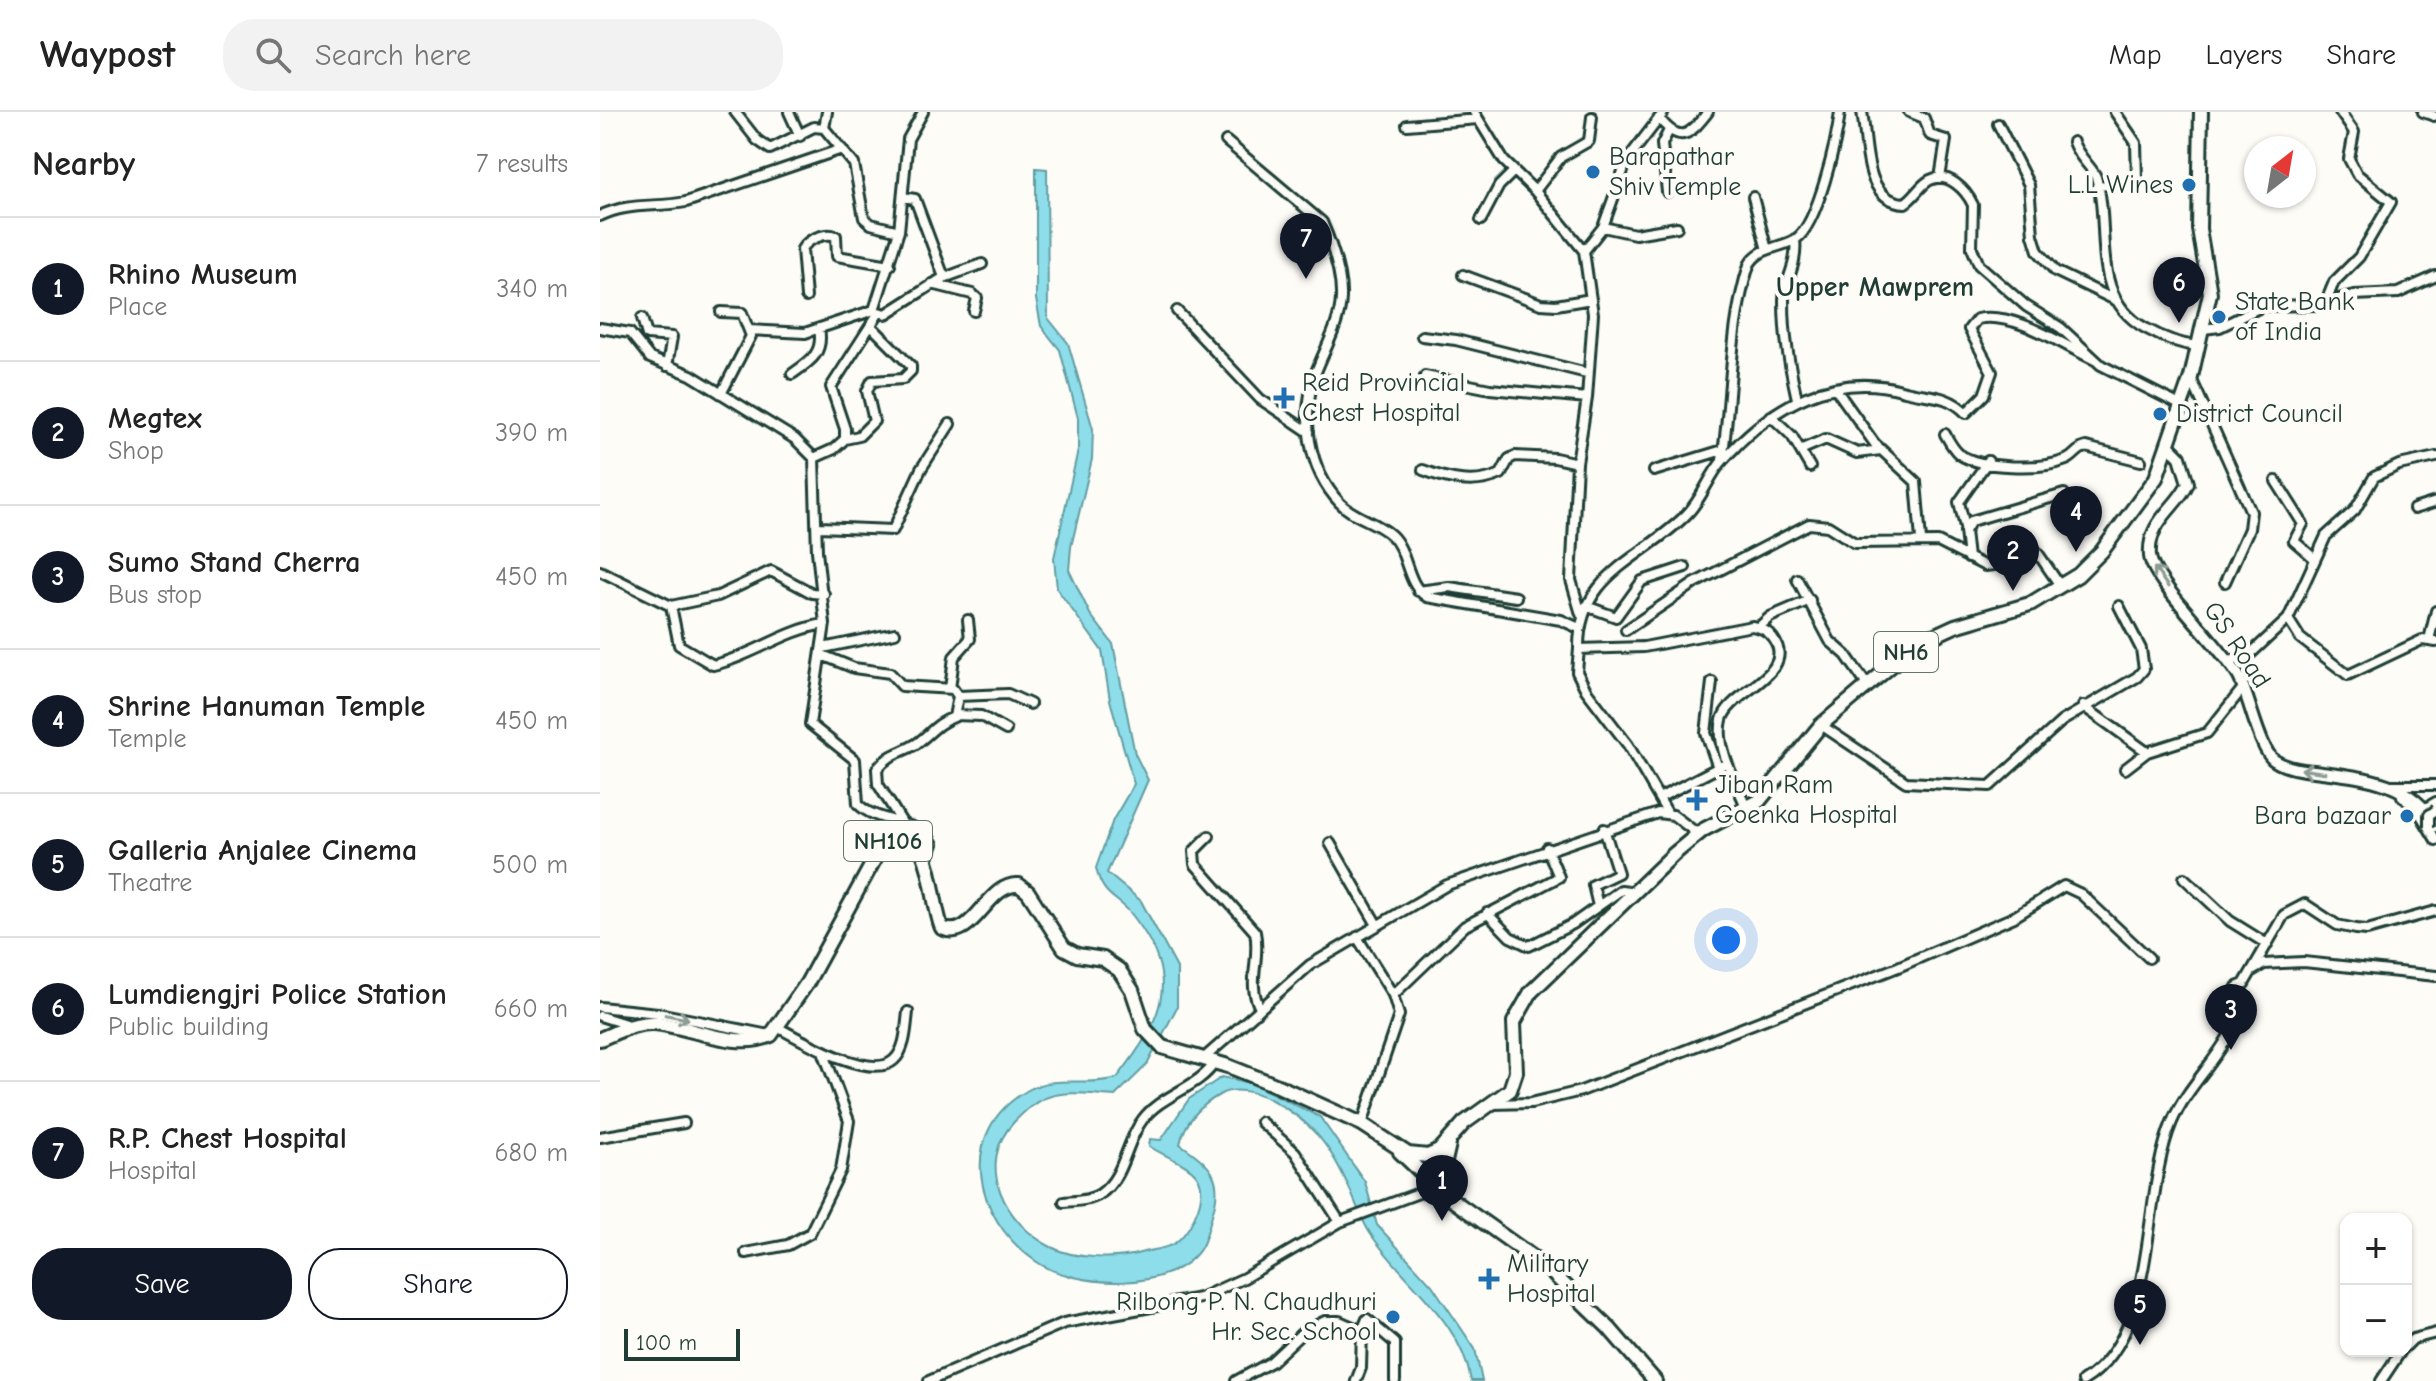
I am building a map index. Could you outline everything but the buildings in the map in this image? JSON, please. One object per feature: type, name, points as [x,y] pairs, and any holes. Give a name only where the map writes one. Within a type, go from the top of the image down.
[{"type":"highway","name":"NH6","points":[[1452,1137],[1471,1118],[1505,1097],[1515,1082],[1513,1032],[1522,1005],[1545,978],[1698,834],[1747,810],[1769,792],[1821,725],[1918,643],[1933,635],[2030,604],[2061,587],[2102,551],[2156,478],[2191,377],[2210,287],[2199,229],[2201,112]]},
{"type":"highway","name":"NH106","points":[[775,1032],[879,851],[887,842],[905,837],[919,844],[928,858],[942,928],[952,931],[963,927],[1003,887],[1019,885],[1028,892],[1064,948],[1077,955],[1103,959],[1119,970],[1132,990],[1145,1029],[1162,1047],[1206,1059],[1362,1124],[1398,1150],[1439,1190]]},
{"type":"highway","points":[[600,1039],[633,1026],[653,1023],[751,1040],[775,1032]]},
{"type":"highway","points":[[1398,1150],[1428,1156],[1439,1151],[1452,1137]]},
{"type":"highway","points":[[1452,1137],[1439,1190],[1545,1266],[1609,1328],[1655,1381]]},
{"type":"main road","name":"GS Road","points":[[2169,446],[2180,457],[2188,483],[2162,514],[2150,557],[2155,572],[2228,661],[2253,707],[2264,749],[2274,761],[2289,767],[2390,785],[2430,811],[2432,826]]},
{"type":"street","points":[[735,112],[757,140],[770,149],[814,127],[824,128],[854,164],[864,218],[871,224],[899,231]]},
{"type":"street","points":[[789,112],[800,136]]},
{"type":"street","points":[[824,128],[827,112]]},
{"type":"street","points":[[845,439],[845,429],[831,387],[871,326],[876,312],[899,231],[908,139],[923,112]]},
{"type":"street","points":[[1584,251],[1603,227],[1627,160],[1662,115],[1669,130],[1678,135],[1687,134],[1708,112]]},
{"type":"street","points":[[1721,461],[1746,273],[1756,255],[1795,239],[1805,230],[1830,166],[1840,112]]},
{"type":"street","points":[[1862,112],[1869,173],[1889,198],[1905,203],[1928,181],[1940,178],[1954,182],[1971,200],[1972,248],[1979,265],[2026,306],[2061,328],[2095,360]]},
{"type":"street","points":[[1909,112],[1924,118],[1930,135],[1946,140],[1940,178]]},
{"type":"street","points":[[2097,186],[2131,183],[2137,179],[2136,143],[2115,112]]},
{"type":"street","points":[[2325,304],[2330,288],[2359,257],[2391,202],[2357,174],[2349,159],[2354,132],[2340,112]]},
{"type":"street","points":[[2423,112],[2434,116]]},
{"type":"street","points":[[1407,125],[1476,116],[1496,150],[1535,191],[1584,251],[1591,299],[1587,398],[1577,463],[1571,580],[1584,610]]},
{"type":"street","points":[[1535,191],[1561,157],[1589,141],[1592,117]]},
{"type":"street","points":[[1998,124],[2029,185],[2033,235],[2038,251],[2065,278],[2115,300]]},
{"type":"street","points":[[1667,192],[1662,144],[1669,130]]},
{"type":"street","points":[[1226,141],[1322,222],[1329,238],[1341,298],[1311,392],[1309,432],[1315,467],[1332,493],[1346,509],[1378,525],[1397,541],[1418,591],[1438,601],[1561,620],[1579,628]]},
{"type":"street","points":[[2073,142],[2079,158],[2095,174],[2107,267],[2119,309],[2143,327],[2172,341],[2197,346]]},
{"type":"street","points":[[600,216],[622,207],[663,206],[700,198],[842,149]]},
{"type":"street","points":[[1481,220],[1499,186],[1514,171]]},
{"type":"street","points":[[903,197],[915,199],[944,277]]},
{"type":"street","points":[[1753,197],[1767,250]]},
{"type":"street","points":[[1603,227],[1635,234],[1677,227]]},
{"type":"street","points":[[806,297],[802,249],[807,242],[828,234],[836,236],[837,256],[890,265]]},
{"type":"street","points":[[1795,239],[1795,268],[1784,296],[1784,341],[1797,399]]},
{"type":"street","points":[[749,330],[793,334],[876,312],[886,314],[944,277],[982,264]]},
{"type":"street","points":[[1463,275],[1541,304],[1591,299]]},
{"type":"street","points":[[2203,329],[2220,327],[2263,306],[2325,304],[2354,295],[2406,292],[2436,276]]},
{"type":"street","points":[[932,284],[972,294],[977,298],[974,311]]},
{"type":"street","points":[[1177,311],[1260,399],[1309,432]]},
{"type":"street","points":[[721,312],[742,313],[751,341],[721,394]]},
{"type":"street","points":[[1698,834],[1667,812],[1661,797],[1586,690],[1577,672],[1579,628],[1584,610],[1609,575],[1693,509],[1721,461],[1771,416],[1797,399],[1835,388],[1880,383],[1946,397],[1966,413],[1984,395],[1992,372],[1969,329],[1977,319],[1984,317],[2010,321],[2095,360],[2180,405]]},
{"type":"street","points":[[642,318],[647,335],[672,337],[667,366]]},
{"type":"street","points":[[814,458],[834,449],[845,439],[859,436],[874,421],[867,391],[872,381],[903,379],[911,371],[911,366],[871,326]]},
{"type":"street","points":[[600,328],[630,333],[645,354],[691,375],[795,439],[814,458],[819,527],[817,551],[825,624],[810,724],[855,760],[855,798],[862,808],[930,838],[934,849],[928,858]]},
{"type":"street","points":[[792,374],[818,353],[822,346],[819,328]]},
{"type":"street","points":[[1422,336],[1456,340],[1587,373]]},
{"type":"street","points":[[1425,376],[1490,389],[1587,398]]},
{"type":"street","points":[[2191,377],[2251,512],[2249,529],[2225,582]]},
{"type":"street","points":[[1835,388],[1850,413],[1881,450],[1906,468],[1916,482],[1921,540]]},
{"type":"street","points":[[1771,416],[1786,428],[1810,467]]},
{"type":"street","points":[[819,527],[893,530],[921,469],[950,424]]},
{"type":"street","points":[[1945,434],[1959,454],[2024,467],[2068,460],[2086,447],[2141,461]]},
{"type":"street","points":[[1800,450],[1821,439],[1832,440],[1861,454],[1881,450]]},
{"type":"street","points":[[1654,471],[1723,450]]},
{"type":"street","points":[[1423,470],[1443,478],[1472,481],[1501,474],[1515,456],[1577,463]]},
{"type":"street","points":[[2228,661],[2246,658],[2288,619],[2326,536],[2355,510],[2374,477],[2399,465],[2436,457]]},
{"type":"street","points":[[1968,559],[1959,502],[1988,461]]},
{"type":"street","points":[[2276,481],[2303,524],[2294,541],[2315,559]]},
{"type":"street","points":[[1965,527],[1989,515],[2064,494]]},
{"type":"street","points":[[2414,509],[2436,502]]},
{"type":"street","points":[[1626,630],[1695,583],[1809,524],[1828,526],[1855,543],[1921,540],[1948,545],[1968,559],[1992,566],[2033,550],[2061,587]]},
{"type":"street","points":[[1584,610],[1616,617],[1642,581],[1685,567]]},
{"type":"street","points":[[600,571],[671,606],[718,596],[771,571],[812,593],[824,594]]},
{"type":"street","points":[[1797,579],[1830,641],[1846,655],[1867,685]]},
{"type":"street","points":[[1418,591],[1449,587],[1516,597]]},
{"type":"street","points":[[1579,649],[1644,647],[1759,627],[1770,617],[1810,600]]},
{"type":"street","points":[[671,606],[679,645],[713,665],[754,652],[783,634],[825,624]]},
{"type":"street","points":[[1821,725],[1906,782],[1978,788],[1998,782],[2031,748],[2083,706],[2137,677],[2144,669],[2141,649],[2119,606]]},
{"type":"street","points":[[2288,619],[2300,638],[2348,675],[2433,641],[2436,611]]},
{"type":"street","points":[[950,689],[954,657],[971,635],[968,620]]},
{"type":"street","points":[[1747,810],[1720,729],[1724,712],[1770,673],[1777,660],[1774,640],[1759,627]]},
{"type":"street","points":[[822,652],[895,633]]},
{"type":"street","points":[[822,652],[854,668],[890,673],[902,686],[950,689],[958,696],[1008,694],[1030,704]]},
{"type":"street","points":[[1712,682],[1706,733],[1718,768]]},
{"type":"street","points":[[2125,769],[2147,752],[2207,733],[2243,688]]},
{"type":"street","points":[[956,715],[958,696]]},
{"type":"street","points":[[2083,706],[2147,752]]},
{"type":"street","points":[[903,824],[878,784],[877,769],[891,754],[914,745],[934,726],[956,715],[981,716],[1006,730]]},
{"type":"street","points":[[1661,797],[1729,761]]},
{"type":"street","points":[[2390,785],[2436,785]]},
{"type":"street","points":[[2390,785],[2432,826],[2436,840]]},
{"type":"street","points":[[2430,811],[2436,802]]},
{"type":"street","points":[[1064,1202],[1093,1198],[1111,1184],[1136,1129],[1150,1111],[1173,1092],[1208,1073],[1206,1059],[1310,965],[1447,885],[1604,829],[1667,812]]},
{"type":"street","points":[[1598,906],[1593,885],[1618,873],[1604,829]]},
{"type":"street","points":[[1209,836],[1194,851],[1195,864],[1255,932],[1258,945],[1252,990],[1260,1008]]},
{"type":"street","points":[[1330,843],[1377,925]]},
{"type":"street","points":[[1393,995],[1465,926],[1559,877],[1547,848]]},
{"type":"street","points":[[2184,878],[2230,921],[2267,944]]},
{"type":"street","points":[[1493,1104],[1531,1103],[1596,1085],[1898,967],[2014,917],[2064,886],[2081,894],[2149,958]]},
{"type":"street","points":[[1487,913],[1517,942],[1529,946],[1550,938],[1621,890],[1637,892]]},
{"type":"street","points":[[2083,1381],[2107,1363],[2129,1323],[2166,1137],[2193,1083],[2229,1034],[2237,987],[2244,984],[2284,915],[2297,905],[2311,906],[2337,925],[2367,930],[2436,911]]},
{"type":"street","points":[[1357,937],[1393,995],[1398,1022],[1385,1048],[1362,1124]]},
{"type":"street","points":[[2252,971],[2264,964],[2304,962],[2436,976]]},
{"type":"street","points":[[600,1007],[775,1032],[857,1063],[886,1065],[900,1052],[908,1012]]},
{"type":"street","points":[[600,1016],[633,1026]]},
{"type":"street","points":[[746,1253],[788,1245],[810,1233],[841,1170],[849,1121],[823,1051]]},
{"type":"street","points":[[1261,1122],[1295,1152],[1343,1220]]},
{"type":"street","points":[[600,1137],[684,1123]]},
{"type":"street","points":[[929,1381],[1064,1323],[1200,1298],[1244,1278],[1343,1220],[1439,1190]]},
{"type":"street","points":[[1359,1380],[1362,1331],[1366,1319],[1370,1319],[1395,1343],[1395,1381]]},
{"type":"street","points":[[1236,1381],[1271,1362],[1303,1332],[1325,1321],[1339,1321],[1362,1331]]},
{"type":"street","points":[[2412,1340],[2436,1333]]},
{"type":"street","points":[[2381,1381],[2397,1357]]},
{"type":"water","points":[[1036,168],[1047,169],[1048,318],[1068,343],[1093,429],[1092,459],[1071,547],[1069,570],[1090,614],[1113,644],[1135,754],[1148,780],[1107,873],[1141,901],[1177,968],[1177,1007],[1147,1065],[1115,1096],[1056,1095],[1034,1104],[1014,1122],[1002,1138],[996,1156],[1000,1192],[1020,1224],[1060,1251],[1107,1257],[1172,1245],[1183,1236],[1194,1218],[1201,1194],[1200,1183],[1189,1168],[1149,1146],[1150,1139],[1161,1140],[1189,1099],[1222,1077],[1251,1083],[1320,1117],[1365,1182],[1377,1225],[1432,1285],[1475,1349],[1482,1381],[1471,1381],[1456,1340],[1444,1321],[1369,1231],[1328,1148],[1297,1116],[1263,1096],[1238,1091],[1221,1094],[1207,1103],[1186,1128],[1180,1144],[1212,1172],[1217,1189],[1216,1199],[1202,1246],[1189,1262],[1170,1273],[1122,1282],[1073,1277],[1051,1270],[1014,1242],[997,1221],[986,1199],[981,1175],[982,1151],[990,1128],[1005,1107],[1039,1085],[1117,1078],[1146,1037],[1155,1018],[1161,999],[1162,980],[1149,939],[1127,909],[1107,892],[1096,868],[1113,820],[1134,784],[1110,700],[1102,651],[1057,589],[1054,558],[1078,450],[1078,418],[1060,350],[1041,326],[1036,299]]},
{"type":"place","name":"Barapathar Shiv Temple","points":[[1593,172]]},
{"type":"place","name":"L.L Wines","points":[[2189,185]]},
{"type":"place","name":"R.P. Chest Hospital","points":[[1306,279]]},
{"type":"place","name":"State Bank of India","points":[[2219,317]]},
{"type":"place","name":"Lumdiengjri Police Station","points":[[2179,323]]},
{"type":"place","name":"Reid Provincial Chest Hospital","points":[[1284,398]]},
{"type":"place","name":"District Council","points":[[2160,414]]},
{"type":"place","name":"Shrine Hanuman Temple","points":[[2076,552]]},
{"type":"place","name":"Megtex","points":[[2013,591]]},
{"type":"place","name":"Jiban Ram Goenka Hospital","points":[[1697,800]]},
{"type":"place","name":"Bara bazaar","points":[[2407,816]]},
{"type":"place","name":"Sumo Stand Cherra","points":[[2231,1050]]},
{"type":"place","name":"Rhino Museum","points":[[1442,1221]]},
{"type":"place","name":"Military Hospital","points":[[1489,1279]]},
{"type":"place","name":"Rilbong P. N. Chaudhuri Hr. Sec. School","points":[[1393,1317]]},
{"type":"place","name":"Galleria Anjalee Cinema","points":[[2140,1345]]},
{"type":"district","name":"Upper Mawprem","points":[[1875,287]]}]
